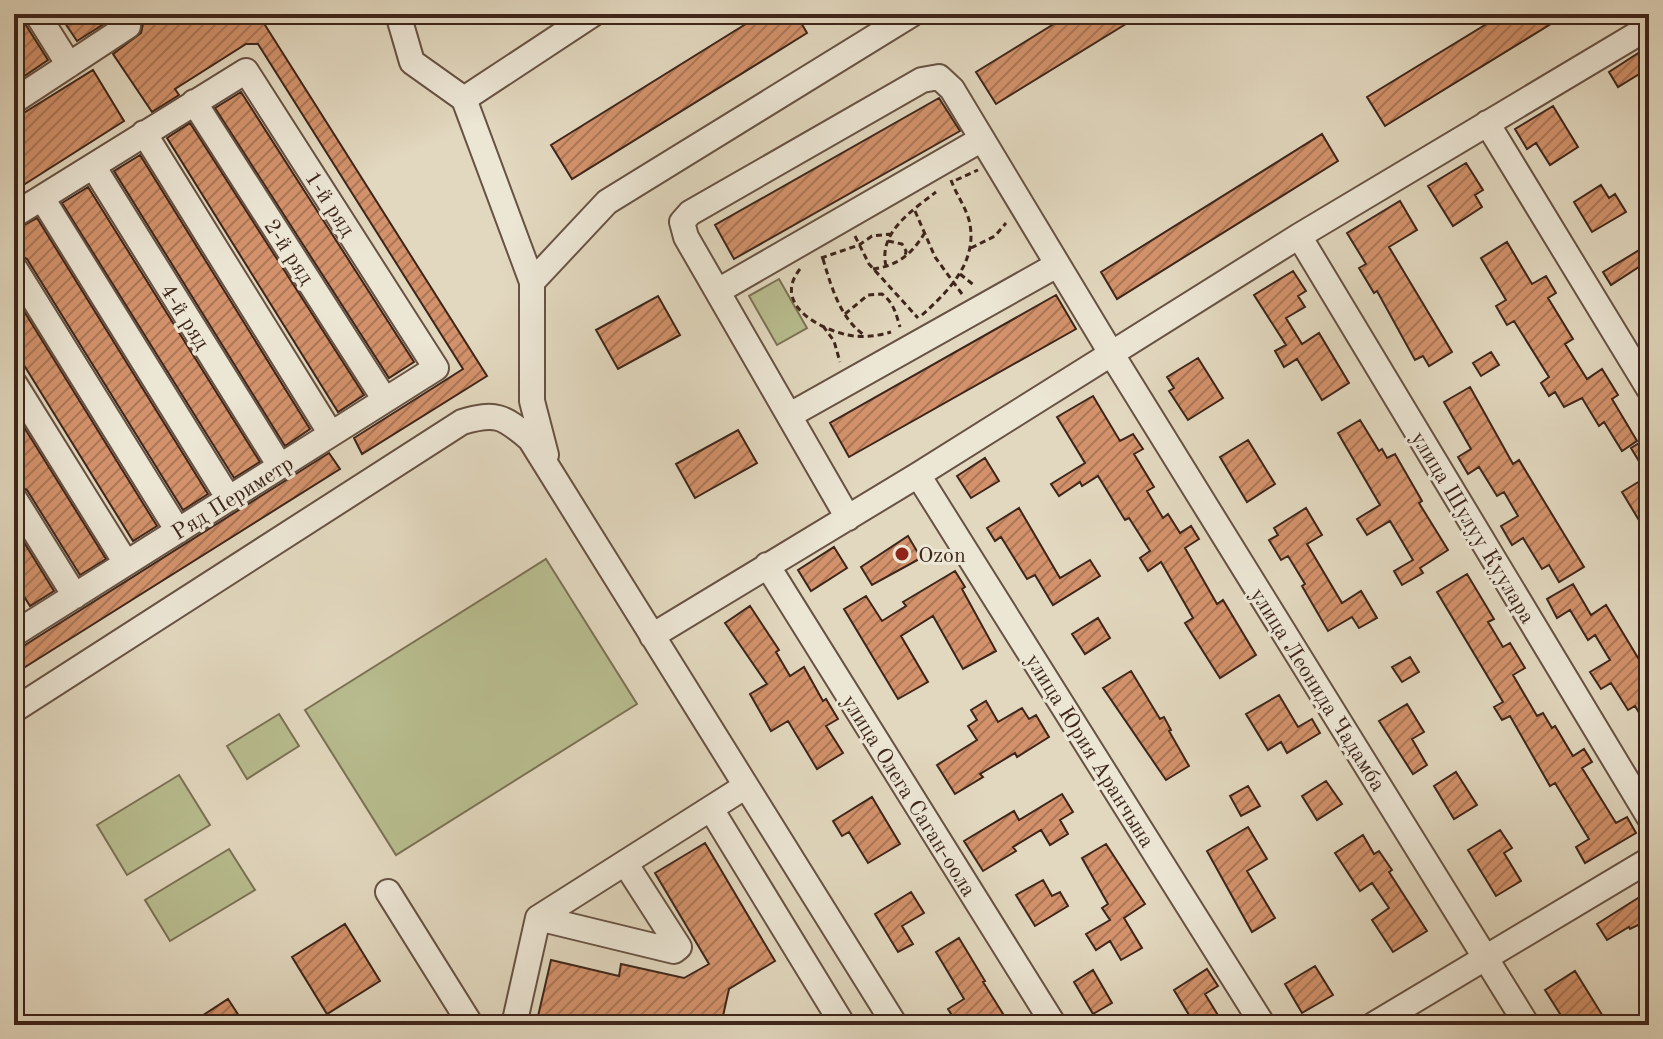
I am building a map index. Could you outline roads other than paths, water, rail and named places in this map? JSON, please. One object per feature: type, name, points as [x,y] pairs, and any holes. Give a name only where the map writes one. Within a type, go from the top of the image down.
[{"type":"street","points":[[37,14],[69,65]]},
{"type":"street","points":[[398,14],[412,62],[464,99],[532,282],[532,401],[551,473]]},
{"type":"street","points":[[464,99],[593,14]]},
{"type":"street","points":[[532,282],[607,202],[912,14]]},
{"type":"street","points":[[14,101],[69,65],[124,20]]},
{"type":"street","points":[[652,636],[918,475],[1299,236],[1649,27]]},
{"type":"street","name":"1-й ряд","points":[[194,102],[246,71],[427,355]]},
{"type":"street","name":"улица Леонида Чадамба","points":[[718,291],[683,229],[682,222],[690,213],[930,77],[939,77],[952,89],[1111,353],[1527,1025]]},
{"type":"street","points":[[14,215],[194,102]]},
{"type":"street","name":"2-й ряд","points":[[194,102],[385,400]]},
{"type":"street","points":[[1487,123],[1649,389]]},
{"type":"street","points":[[144,133],[331,434]]},
{"type":"street","points":[[848,518],[718,291],[982,139]]},
{"type":"street","name":"4-й ряд","points":[[93,166],[280,466]]},
{"type":"street","points":[[42,198],[229,499]]},
{"type":"street","name":"улица Шулуу Куулара","points":[[1299,236],[1649,817]]},
{"type":"street","points":[[790,415],[889,360],[926,326],[982,308],[1057,265]]},
{"type":"street","points":[[14,267],[178,531]]},
{"type":"street","name":"Ряд Периметр","points":[[17,624],[75,596],[436,368],[427,355]]},
{"type":"street","points":[[14,383],[126,563]]},
{"type":"street","points":[[14,710],[462,422],[485,415],[506,419],[530,439],[895,1025]]},
{"type":"street","name":"улица Юрия Аранчына","points":[[918,475],[1263,1025]]},
{"type":"street","points":[[14,498],[75,596]]},
{"type":"street","name":"улица Олега Саган-оола","points":[[767,565],[1054,1025]]},
{"type":"street","points":[[514,1025],[538,918],[746,786]]},
{"type":"street","points":[[711,809],[843,1025]]},
{"type":"street","points":[[1373,1025],[1649,860]]},
{"type":"street","points":[[538,918],[674,951],[679,947],[625,863]]},
{"type":"street","points":[[388,892],[471,1025]]},
{"type":"place","name":"Ozon","points":[[902,554]]}]
